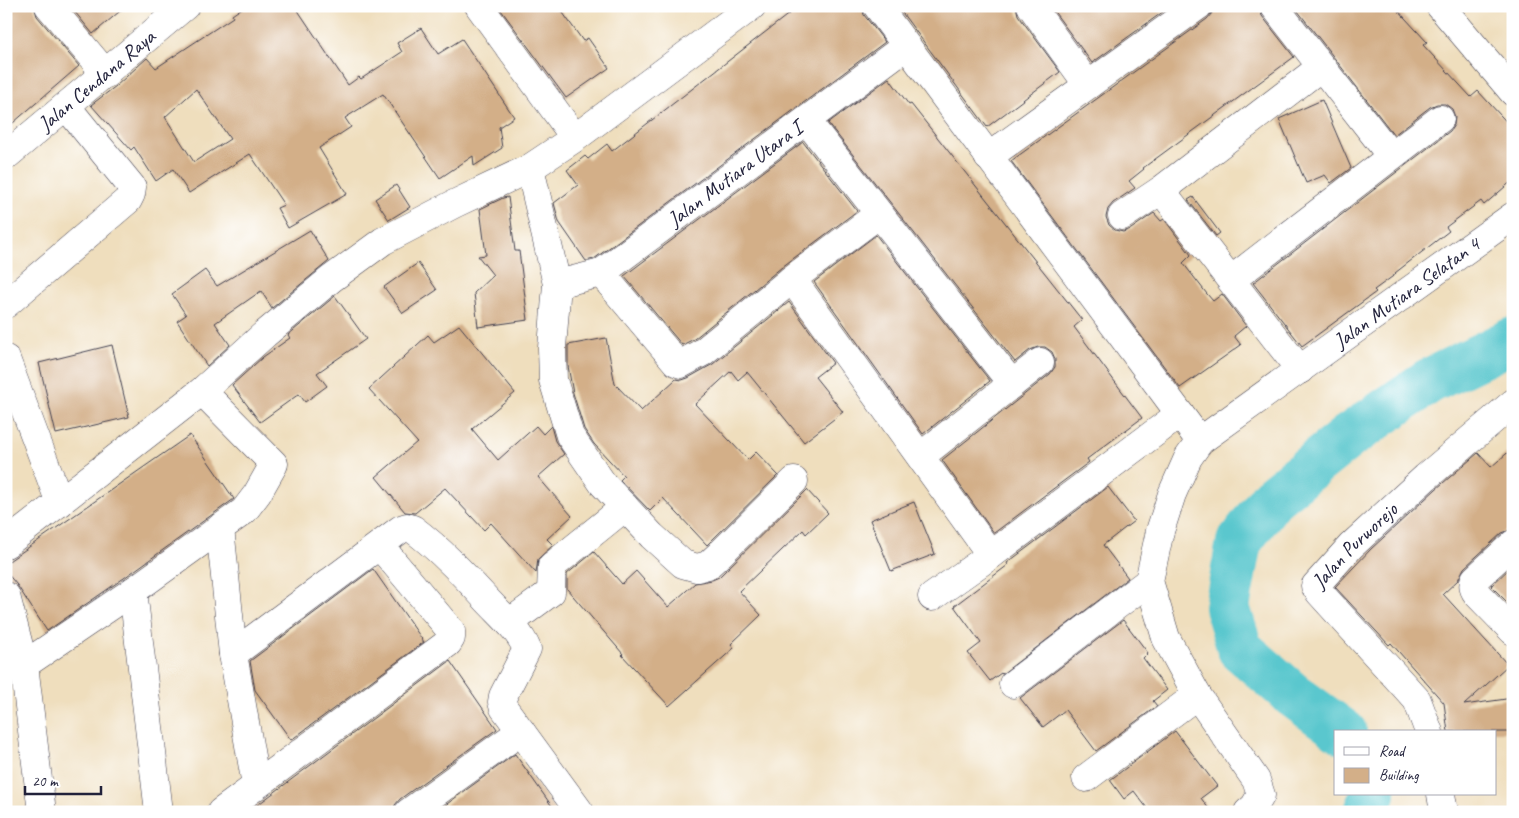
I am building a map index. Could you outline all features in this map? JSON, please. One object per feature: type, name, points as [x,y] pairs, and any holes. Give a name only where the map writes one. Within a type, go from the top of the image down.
[{"type":"street","points":[[49,6],[106,74]]},
{"type":"street","name":"Jalan Cendana Raya","points":[[9,147],[66,106],[106,74],[185,6]]},
{"type":"street","points":[[479,6],[575,138]]},
{"type":"street","points":[[6,544],[202,391],[323,285],[383,241],[445,208],[530,168],[575,138],[752,6]]},
{"type":"street","points":[[877,6],[1200,441],[1188,458],[1172,494],[1160,531],[1149,581],[1166,638],[1197,695],[1256,780],[1261,795],[1254,807],[1248,812]]},
{"type":"street","points":[[1032,6],[1088,85]]},
{"type":"street","points":[[988,157],[1198,6]]},
{"type":"street","points":[[1274,6],[1391,156]]},
{"type":"street","points":[[1440,6],[1513,92]]},
{"type":"street","name":"Jalan Mutiara Utara I","points":[[557,284],[601,274],[906,46]]},
{"type":"street","points":[[1122,216],[1161,190],[1321,67]]},
{"type":"street","points":[[6,304],[128,200],[131,194],[132,187],[66,106]]},
{"type":"street","points":[[1231,280],[1440,118]]},
{"type":"street","points":[[807,121],[1012,384]]},
{"type":"street","points":[[530,168],[557,284],[552,348],[552,380],[570,436],[603,484],[652,536],[683,564],[697,568],[708,564],[720,554],[794,481]]},
{"type":"street","points":[[1161,190],[1300,370]]},
{"type":"street","points":[[601,274],[676,362],[681,364],[703,352],[792,279],[879,214]]},
{"type":"street","name":"Jalan Mutiara Selatan 4","points":[[1200,441],[1513,216]]},
{"type":"street","points":[[792,279],[992,555]]},
{"type":"street","points":[[6,358],[60,503]]},
{"type":"street","points":[[920,456],[1040,362]]},
{"type":"street","points":[[24,665],[133,591],[244,511],[250,504],[274,464],[202,391]]},
{"type":"street","name":"Jalan Purworejo","points":[[1428,730],[1418,700],[1318,592],[1315,586],[1351,546],[1426,477],[1513,403]]},
{"type":"street","points":[[932,597],[992,555],[1180,414]]},
{"type":"street","points":[[509,623],[551,592],[552,566],[625,507]]},
{"type":"street","points":[[233,654],[401,529],[407,527],[413,529],[454,564],[524,641],[527,649],[503,696],[502,702],[580,812]]},
{"type":"street","points":[[220,528],[233,654],[256,785]]},
{"type":"street","points":[[1513,544],[1473,583],[1477,594],[1513,631]]},
{"type":"street","points":[[221,812],[448,643],[451,638],[451,631],[380,546]]},
{"type":"street","points":[[1013,684],[1149,581]]},
{"type":"street","points":[[133,591],[159,812]]},
{"type":"street","points":[[6,596],[24,665],[42,812]]},
{"type":"street","points":[[1086,778],[1197,695]]},
{"type":"street","points":[[410,812],[521,731]]},
{"type":"street","points":[[1441,796],[1444,812]]},
{"type":"building","points":[[6,6],[34,6],[37,16],[79,66],[6,129]]},
{"type":"building","points":[[70,6],[126,6],[93,34]]},
{"type":"building","points":[[245,6],[295,6],[348,85],[359,77],[361,79],[402,52],[397,43],[421,28],[438,54],[462,39],[514,117],[499,127],[502,148],[474,166],[473,156],[440,178],[383,94],[345,118],[351,127],[319,148],[347,194],[288,228],[277,208],[284,205],[250,154],[189,193],[173,169],[156,181],[134,147],[131,150],[91,105],[116,86],[147,58],[156,68],[233,17],[232,15]],"holes":[[[196,89],[230,139],[194,162],[165,117]]]},
{"type":"building","points":[[498,6],[558,6],[583,41],[588,38],[609,68],[566,98]]},
{"type":"building","points":[[799,6],[862,6],[864,15],[885,42],[594,259],[586,261],[559,222],[554,203],[578,185],[567,170],[585,156],[588,159],[607,144],[612,151]]},
{"type":"building","points":[[897,6],[1016,6],[1018,15],[1060,72],[987,127]]},
{"type":"building","points":[[1050,6],[1171,6],[1092,63]]},
{"type":"building","points":[[1213,6],[1259,6],[1262,16],[1294,57],[1143,168],[1129,181],[1135,188],[1113,203],[1108,209],[1106,217],[1109,225],[1115,230],[1123,232],[1131,229],[1154,213],[1161,221],[1164,219],[1191,255],[1183,263],[1213,301],[1222,294],[1246,326],[1234,336],[1241,345],[1180,388],[1011,161],[1207,19],[1212,13]]},
{"type":"building","points":[[1294,6],[1394,6],[1427,42],[1423,45],[1471,97],[1478,91],[1513,129],[1513,180],[1484,205],[1481,201],[1446,227],[1449,231],[1374,290],[1376,292],[1302,346],[1253,283],[1450,131],[1454,125],[1455,117],[1452,109],[1445,104],[1437,104],[1430,107],[1394,135]]},
{"type":"building","points":[[889,78],[1082,320],[1074,327],[1142,418],[1087,459],[1089,462],[994,533],[942,460],[1050,374],[1055,367],[1055,359],[1052,352],[1045,347],[1038,347],[1030,350],[1015,362],[828,123]]},
{"type":"building","points":[[1322,100],[1351,168],[1331,183],[1325,175],[1306,183],[1279,119]]},
{"type":"building","points":[[803,142],[857,211],[782,267],[694,339],[682,345],[624,276]]},
{"type":"building","points":[[396,185],[410,207],[389,220],[375,199]]},
{"type":"building","points":[[508,197],[515,251],[519,251],[528,320],[478,327],[474,293],[493,275],[478,256],[486,255],[480,209]]},
{"type":"building","points":[[1193,197],[1220,233],[1216,236],[1188,200]]},
{"type":"building","points":[[310,230],[329,261],[272,308],[261,291],[215,323],[230,345],[207,366],[177,321],[186,315],[172,294],[205,270],[217,286]]},
{"type":"building","points":[[876,235],[990,381],[923,434],[814,282]]},
{"type":"building","points":[[418,263],[437,290],[403,313],[384,287]]},
{"type":"building","points":[[335,296],[366,339],[317,373],[327,386],[305,402],[299,394],[260,422],[232,385],[263,357],[290,338],[288,335]]},
{"type":"building","points":[[789,302],[833,363],[815,377],[843,412],[804,442],[747,372],[738,380],[731,371],[695,404],[748,460],[756,452],[778,475],[707,545],[663,498],[650,511],[620,480],[624,476],[594,444],[584,429],[573,393],[568,366],[568,345],[606,338],[615,384],[641,411],[676,379],[688,378],[713,364]]},
{"type":"building","points":[[459,325],[515,393],[472,429],[498,460],[536,426],[543,434],[551,426],[555,441],[564,454],[538,477],[572,516],[547,539],[553,545],[538,559],[536,573],[491,523],[484,530],[445,488],[415,513],[405,512],[376,477],[417,442],[369,389],[428,335],[434,342]]},
{"type":"building","points":[[112,345],[129,417],[56,434],[39,363]]},
{"type":"building","points":[[190,435],[234,499],[47,631],[17,585],[6,572],[6,563]]},
{"type":"building","points":[[1513,448],[1513,529],[1502,533],[1464,568],[1458,580],[1443,594],[1508,665],[1464,705],[1513,698],[1513,732],[1448,730],[1444,703],[1391,643],[1389,645],[1335,587],[1371,549],[1478,453],[1491,467]]},
{"type":"building","points":[[1108,487],[1134,521],[1103,545],[1128,578],[1002,674],[990,681],[968,653],[981,643],[954,606],[1008,565],[1007,563]]},
{"type":"building","points":[[807,490],[828,513],[806,534],[803,530],[739,591],[761,615],[731,644],[734,648],[669,706],[622,655],[567,589],[567,574],[594,552],[622,584],[636,571],[668,607],[695,583],[719,577]]},
{"type":"building","points":[[914,502],[935,554],[891,571],[870,520]]},
{"type":"building","points":[[1513,565],[1513,608],[1491,586]]},
{"type":"building","points":[[373,569],[424,642],[291,740],[255,690],[250,661]]},
{"type":"building","points":[[1123,620],[1148,653],[1143,658],[1167,690],[1153,701],[1157,706],[1096,751],[1065,710],[1043,727],[1020,698]]},
{"type":"building","points":[[450,661],[497,729],[400,799],[395,805],[394,812],[248,812]]},
{"type":"building","points":[[1175,731],[1217,786],[1201,798],[1211,812],[1150,812],[1134,791],[1124,799],[1110,780]]},
{"type":"building","points":[[515,754],[556,812],[436,812]]},
{"type":"waterway","points":[[1341,730],[1293,695],[1240,649],[1227,607],[1239,542],[1272,498],[1348,437],[1429,381],[1513,340]]},
{"type":"waterway","points":[[1367,812],[1372,796]]}]
